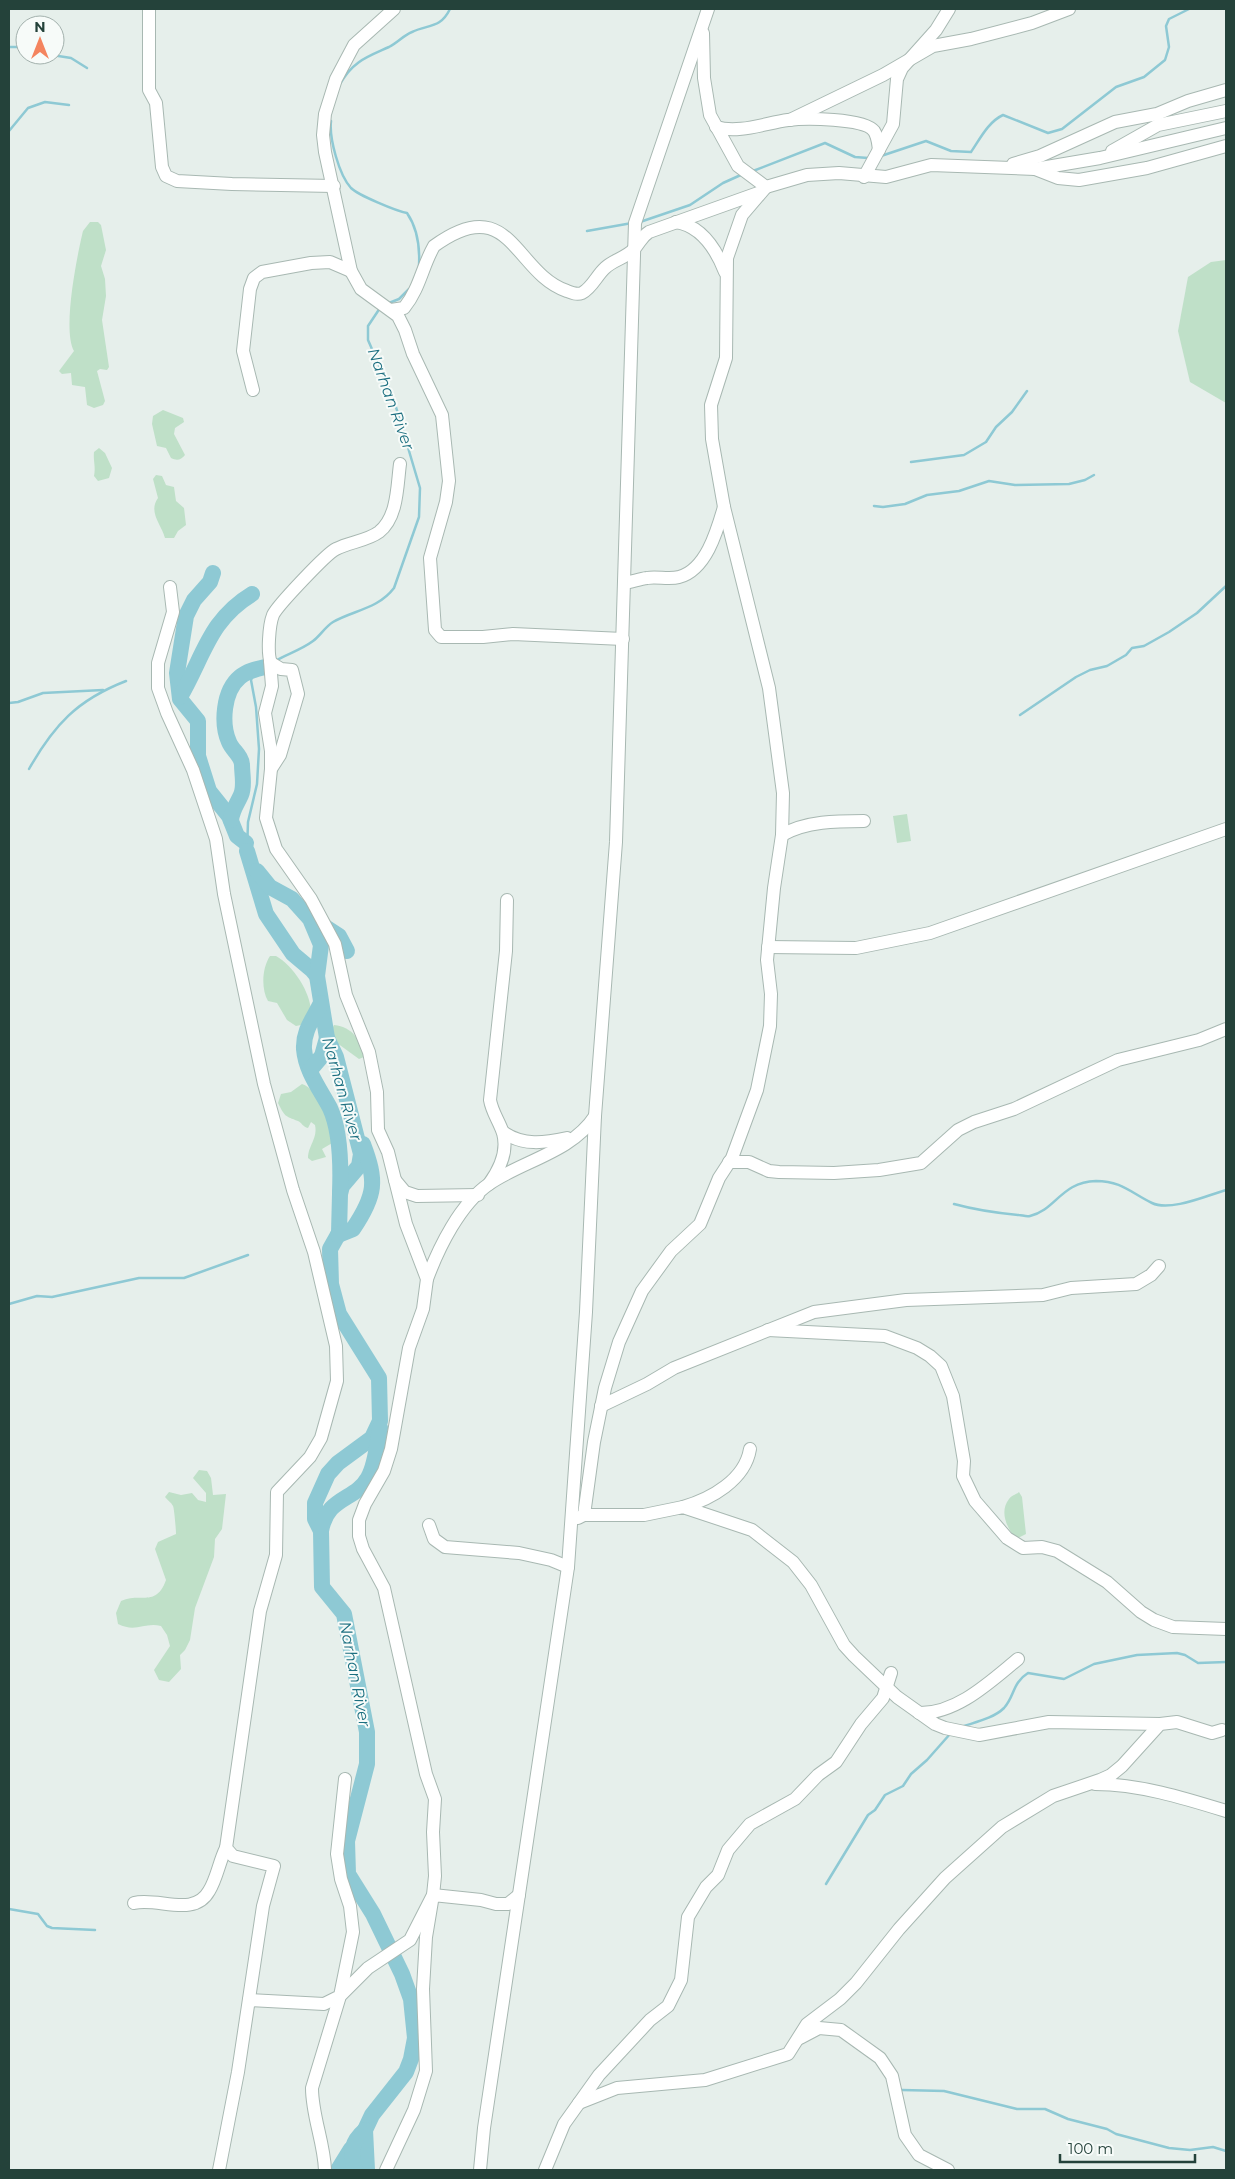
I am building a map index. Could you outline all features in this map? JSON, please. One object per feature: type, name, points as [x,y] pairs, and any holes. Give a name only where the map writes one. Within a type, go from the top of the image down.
[{"type":"street","points":[[149,9],[149,90],[156,103],[162,167],[166,176],[177,180],[213,183],[334,186]]},
{"type":"street","points":[[394,9],[354,45],[329,95],[323,135],[351,272],[361,288],[398,316],[413,354],[442,415],[449,481],[446,502],[430,558],[435,630],[441,637],[483,637],[513,634],[623,639]]},
{"type":"street","points":[[699,9],[702,26],[704,78],[710,115],[738,166],[764,189]]},
{"type":"street","points":[[480,2170],[568,1567],[586,1312],[595,1116],[616,842],[635,223],[708,9]]},
{"type":"street","points":[[864,177],[893,124],[897,79],[907,60],[936,30],[949,9]]},
{"type":"street","points":[[790,120],[932,46],[971,39],[1032,23],[1069,9]]},
{"type":"street","points":[[1001,167],[1040,156],[1115,122],[1157,114],[1188,101],[1226,90]]},
{"type":"street","points":[[1100,158],[1158,126],[1226,111]]},
{"type":"street","points":[[716,127],[734,129],[790,120],[856,122],[873,130],[878,138],[879,150]]},
{"type":"street","points":[[391,310],[404,308],[410,301],[418,288],[434,246],[467,229],[484,228],[500,232],[546,278],[562,289],[576,294],[583,292],[591,286],[606,266],[634,249],[641,237],[649,232],[807,175],[840,173],[864,177],[886,177],[931,165],[1035,169],[1100,158],[1226,128]]},
{"type":"street","points":[[1035,169],[1058,178],[1078,180],[1148,168],[1226,146]]},
{"type":"street","points":[[584,1515],[601,1406],[619,1342],[642,1291],[672,1251],[700,1224],[719,1178],[729,1162],[757,1090],[765,1057],[771,1002],[768,947],[782,834],[783,792],[769,688],[724,507],[712,439],[711,404],[726,358],[727,258],[742,215],[764,189]]},
{"type":"street","points":[[676,222],[693,228],[708,240],[720,258],[727,276]]},
{"type":"street","points":[[252,390],[243,352],[250,288],[254,278],[262,272],[311,263],[330,262],[351,272]]},
{"type":"street","points":[[400,464],[394,507],[379,532],[335,549],[314,567],[273,614],[268,646],[272,686],[265,713],[271,751],[265,809],[269,833],[276,849],[311,899],[335,944],[346,995],[369,1052],[377,1092],[378,1130],[388,1152],[406,1224],[427,1279]]},
{"type":"street","points":[[624,583],[648,578],[676,578],[686,575],[696,567],[709,548],[724,507]]},
{"type":"street","points":[[134,1903],[157,1901],[190,1905],[204,1898],[211,1888],[226,1848],[260,1611],[276,1555],[277,1492],[310,1457],[321,1438],[333,1401],[337,1381],[337,1359],[314,1252],[293,1190],[264,1084],[244,978],[224,894],[216,839],[193,770],[167,713],[158,688],[158,663],[173,612],[170,587]]},
{"type":"street","points":[[270,661],[281,669],[292,670],[298,694],[280,754],[270,769]]},
{"type":"street","points":[[782,834],[790,830],[826,822],[864,821]]},
{"type":"street","points":[[768,947],[871,947],[930,933],[1226,829]]},
{"type":"street","points":[[386,2170],[414,2110],[426,2070],[423,1989],[426,1937],[435,1876],[433,1832],[435,1799],[426,1774],[384,1588],[372,1569],[359,1536],[359,1520],[365,1504],[384,1471],[391,1449],[409,1348],[423,1309],[427,1279],[449,1232],[466,1208],[489,1184],[497,1173],[502,1160],[503,1132],[492,1111],[490,1100],[506,951],[507,900]]},
{"type":"street","points":[[729,1162],[750,1162],[769,1171],[834,1173],[879,1170],[921,1163],[958,1130],[974,1122],[1014,1109],[1118,1060],[1199,1040],[1226,1029]]},
{"type":"street","points":[[489,1184],[550,1153],[590,1125],[595,1116]]},
{"type":"street","points":[[503,1132],[522,1142],[534,1143],[575,1136]]},
{"type":"street","points":[[394,1179],[405,1192],[417,1196],[478,1194]]},
{"type":"street","points":[[601,1406],[647,1384],[674,1368],[814,1312],[915,1300],[1043,1295],[1071,1288],[1136,1284],[1151,1276],[1159,1266]]},
{"type":"street","points":[[768,1330],[879,1335],[898,1340],[930,1356],[941,1366],[953,1396],[964,1461],[963,1476],[975,1501],[1007,1538],[1023,1548],[1042,1547],[1058,1551],[1107,1582],[1141,1612],[1154,1620],[1180,1628],[1226,1629]]},
{"type":"street","points":[[571,1520],[584,1515],[644,1515],[683,1506],[712,1496],[730,1482],[742,1469],[750,1449]]},
{"type":"street","points":[[683,1506],[752,1530],[793,1562],[811,1585],[844,1645],[886,1688],[935,1724],[978,1735],[1049,1722],[1160,1724],[1177,1722],[1212,1733],[1222,1730]]},
{"type":"street","points":[[429,1525],[434,1539],[446,1547],[519,1553],[551,1560],[568,1567]]},
{"type":"street","points":[[920,1713],[929,1713],[956,1704],[969,1697],[1018,1659]]},
{"type":"street","points":[[545,2170],[564,2124],[599,2075],[636,2033],[668,2006],[681,1980],[688,1917],[706,1887],[718,1875],[728,1850],[750,1824],[795,1799],[818,1775],[836,1762],[861,1724],[883,1698],[891,1673]]},
{"type":"street","points":[[579,2103],[617,2088],[705,2080],[788,2054],[807,2024],[840,1999],[856,1983],[899,1929],[945,1878],[1002,1827],[1053,1796],[1106,1778],[1122,1766],[1160,1724]]},
{"type":"street","points":[[325,2170],[322,2142],[312,2101],[312,2088],[340,1996],[353,1932],[350,1906],[341,1879],[337,1854],[345,1779]]},
{"type":"street","points":[[1090,1784],[1112,1784],[1136,1788],[1180,1797],[1226,1811]]},
{"type":"street","points":[[219,2170],[264,1906],[274,1866],[233,1856],[226,1848]]},
{"type":"street","points":[[249,2000],[324,2004],[340,1996],[368,1968],[410,1940],[433,1895]]},
{"type":"street","points":[[433,1895],[481,1900],[496,1904],[508,1904],[519,1895]]},
{"type":"street","points":[[796,2041],[806,2033],[819,2028],[830,2027],[841,2030],[856,2039],[880,2058],[892,2076],[905,2135],[919,2155],[948,2170]]},
{"type":"green space","points":[[90,222],[98,222],[101,225],[106,250],[101,266],[105,279],[106,296],[102,320],[109,367],[107,370],[100,369],[97,371],[105,401],[103,405],[94,408],[87,405],[85,387],[72,385],[71,373],[62,374],[59,371],[74,351],[70,327],[72,292],[83,231]]},
{"type":"green space","points":[[1226,260],[1226,403],[1190,382],[1178,331],[1188,277],[1211,262]]},
{"type":"green space","points":[[163,410],[183,418],[184,422],[175,428],[174,434],[185,455],[179,460],[171,458],[166,448],[157,446],[152,424],[153,416]]},
{"type":"green space","points":[[99,448],[105,453],[112,468],[109,478],[98,481],[94,476],[94,452]]},
{"type":"green space","points":[[156,475],[162,476],[166,485],[174,487],[176,501],[184,508],[186,525],[178,531],[174,538],[165,538],[156,518],[154,508],[158,498],[153,479]]},
{"type":"green space","points":[[907,814],[911,841],[897,843],[893,816]]},
{"type":"green space","points":[[270,956],[276,956],[289,966],[300,980],[308,996],[311,1012],[301,1025],[296,1026],[287,1020],[277,1003],[268,1001],[263,985],[265,966]]},
{"type":"green space","points":[[334,1025],[346,1028],[355,1035],[364,1057],[359,1059],[337,1043],[331,1031]]},
{"type":"green space","points":[[302,1084],[314,1093],[326,1108],[333,1126],[334,1142],[322,1149],[326,1157],[312,1161],[308,1158],[316,1130],[315,1125],[311,1122],[308,1128],[288,1117],[284,1114],[278,1103],[281,1094],[291,1092]]},
{"type":"green space","points":[[199,1470],[207,1471],[211,1478],[213,1495],[226,1494],[222,1529],[215,1539],[214,1557],[195,1608],[190,1640],[180,1655],[181,1669],[169,1682],[159,1680],[154,1670],[170,1646],[167,1635],[161,1626],[124,1627],[118,1624],[116,1613],[121,1601],[152,1597],[162,1589],[166,1580],[155,1549],[158,1542],[176,1534],[173,1507],[165,1497],[169,1492],[181,1495],[192,1493],[198,1500],[206,1502],[206,1493],[193,1478]]},
{"type":"green space","points":[[1019,1492],[1022,1497],[1026,1534],[1016,1539],[1007,1525],[1004,1514],[1009,1499]]},
{"type":"waterway","name":"Narhan River","points":[[340,84],[355,65],[392,45],[409,33],[438,23],[450,9]]},
{"type":"waterway","points":[[881,156],[926,141],[951,151],[971,152],[989,126],[1003,115],[1048,133],[1062,129],[1116,87],[1144,77],[1165,60],[1169,47],[1166,26],[1169,19],[1189,9]]},
{"type":"waterway","points":[[9,47],[15,47]]},
{"type":"waterway","points":[[65,57],[71,58],[87,68]]},
{"type":"waterway","points":[[9,131],[28,108],[45,102],[69,105]]},
{"type":"waterway","name":"Narhan River","points":[[331,121],[336,156],[347,182],[351,188],[361,195],[407,213],[414,225],[418,238],[419,266]]},
{"type":"waterway","points":[[753,171],[825,143],[855,157],[868,158]]},
{"type":"waterway","points":[[640,222],[690,205],[723,183],[743,174]]},
{"type":"waterway","points":[[587,231],[632,223]]},
{"type":"waterway","name":"Narhan River","points":[[389,303],[399,299],[409,289]]},
{"type":"waterway","name":"Narhan River","points":[[275,661],[316,639],[333,622],[373,605],[388,595],[394,588],[419,517],[420,488],[393,397],[368,340],[368,326],[380,308]]},
{"type":"waterway","points":[[911,462],[964,455],[986,442],[996,427],[1012,412],[1027,391]]},
{"type":"waterway","points":[[874,506],[883,507],[905,504],[927,495],[959,491],[989,481],[1015,485],[1069,484],[1085,480],[1094,475]]},
{"type":"waterway","points":[[213,573],[210,582],[194,600],[186,616],[177,673],[180,699],[198,721],[198,756],[209,791],[229,816],[237,836],[246,843]]},
{"type":"waterway","points":[[1020,715],[1076,677],[1090,670],[1107,666],[1126,655],[1132,648],[1144,646],[1169,632],[1197,613],[1226,586]]},
{"type":"waterway","points":[[180,697],[217,627],[226,615],[252,594]]},
{"type":"waterway","name":"Narhan River","points":[[247,851],[248,822],[257,784],[259,749],[256,707],[251,680],[255,672],[265,667]]},
{"type":"waterway","name":"Narhan River","points":[[231,820],[242,792],[243,780],[242,762],[230,745],[226,735],[225,708],[234,683],[249,672],[265,667]]},
{"type":"waterway","points":[[29,769],[48,739],[68,716],[94,697],[126,681]]},
{"type":"waterway","points":[[9,703],[18,702],[43,693],[103,690]]},
{"type":"waterway","name":"Narhan River","points":[[247,851],[266,914],[293,954],[317,976],[327,1038],[336,1057],[361,1154],[359,1166],[342,1186],[340,1194],[339,1233],[330,1249],[331,1284],[339,1314],[379,1378],[380,1421],[372,1438],[338,1463],[328,1474],[315,1503],[315,1519],[321,1531],[322,1587],[344,1614],[367,1732],[367,1764],[347,1841],[348,1874],[373,1914],[402,1974],[411,1999],[415,2038],[411,2059],[406,2072],[372,2115],[365,2130],[367,2170]]},
{"type":"waterway","points":[[257,871],[270,887],[292,899],[310,919],[321,945],[317,976]]},
{"type":"waterway","points":[[319,923],[339,936],[347,951]]},
{"type":"waterway","points":[[321,1003],[307,1030],[304,1049],[310,1073],[334,1117],[340,1160],[340,1192]]},
{"type":"waterway","points":[[310,1070],[322,1056],[327,1038]]},
{"type":"waterway","points":[[338,1235],[353,1229],[370,1197],[372,1188],[371,1168],[363,1144]]},
{"type":"waterway","points":[[954,1204],[986,1211],[1029,1216],[1039,1213],[1075,1186],[1096,1181],[1120,1185],[1152,1203],[1160,1205],[1179,1204],[1226,1190]]},
{"type":"waterway","points":[[9,1304],[37,1296],[52,1297],[139,1278],[184,1278],[248,1255]]},
{"type":"waterway","points":[[321,1531],[329,1511],[356,1491],[368,1478],[375,1460],[380,1428]]},
{"type":"waterway","points":[[964,1726],[985,1719],[1004,1708],[1016,1685],[1028,1673],[1064,1679],[1094,1664],[1137,1655],[1177,1653],[1185,1655],[1198,1663],[1226,1662]]},
{"type":"waterway","points":[[826,1884],[868,1815],[875,1810],[885,1795],[903,1786],[911,1774],[927,1760],[950,1734]]},
{"type":"waterway","points":[[9,1909],[38,1914],[47,1926],[52,1928],[95,1930]]},
{"type":"waterway","points":[[902,2090],[944,2091],[1017,2109],[1045,2109],[1068,2119],[1169,2148],[1190,2150],[1213,2147],[1226,2151]]},
{"type":"waterway","name":"Narhan River","points":[[355,2170],[352,2158],[354,2143],[365,2130]]},
{"type":"waterway","name":"Narhan River","points":[[338,2170],[351,2149]]}]
